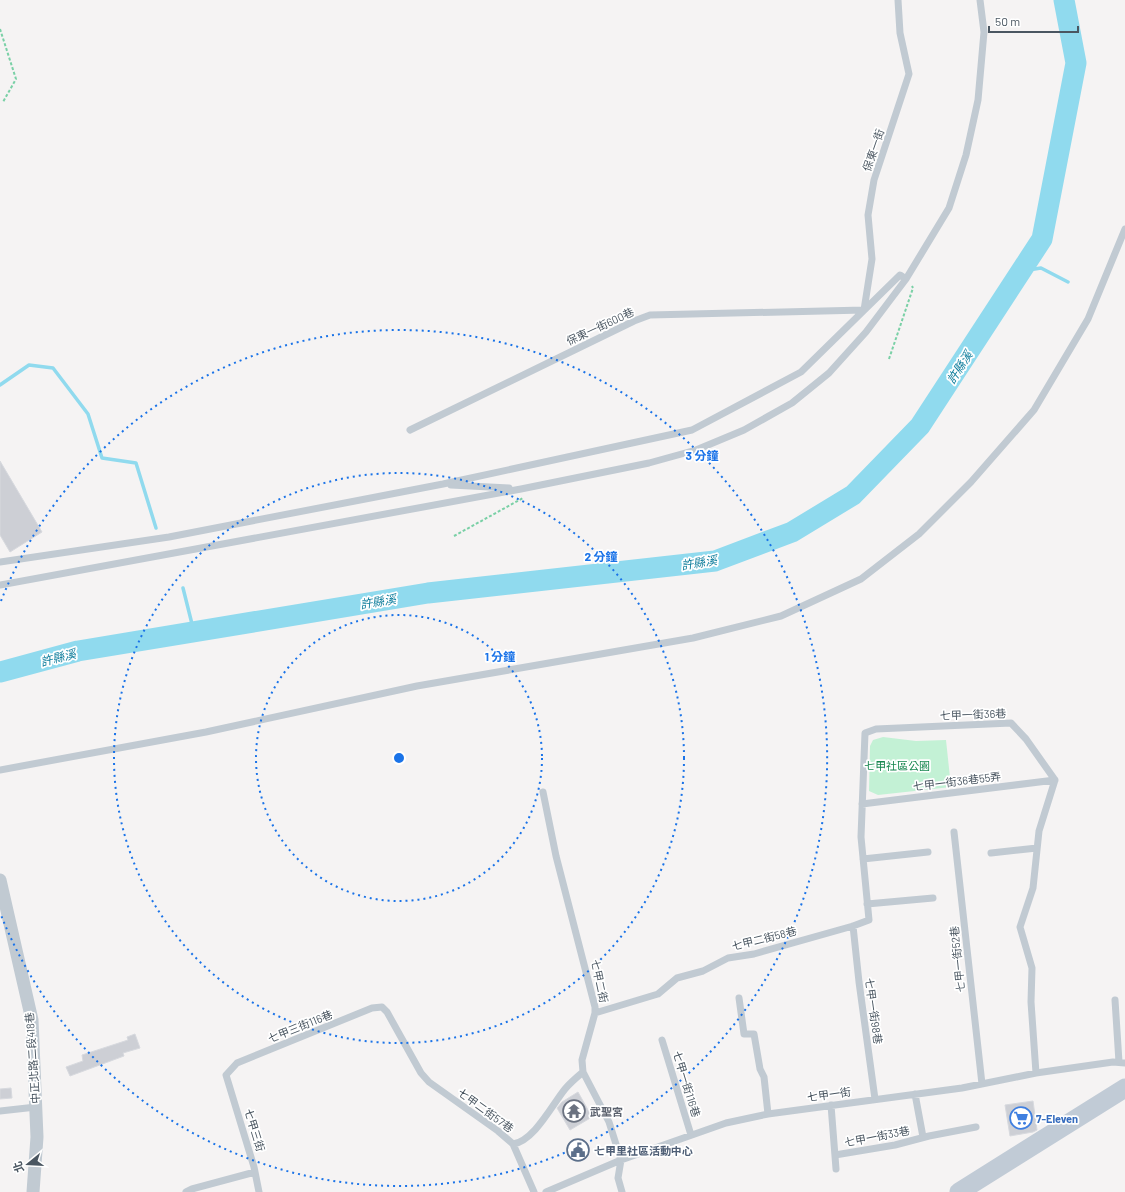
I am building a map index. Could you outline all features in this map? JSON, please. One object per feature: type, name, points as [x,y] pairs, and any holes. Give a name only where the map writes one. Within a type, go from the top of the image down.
[{"type":"main road","points":[[959,1192],[1125,1088]]},
{"type":"street","name":"中正北路二段418巷","points":[[0,880],[32,1020],[37,1137],[33,1192]]},
{"type":"lane","name":"保東一街","points":[[864,310],[872,259],[868,215],[874,180],[909,74],[900,33],[898,0]]},
{"type":"lane","points":[[0,585],[521,489],[649,463],[696,450],[744,430],[792,402],[829,373],[866,332],[906,279],[949,208],[966,155],[978,100],[983,39],[980,0]]},
{"type":"lane","points":[[0,770],[206,732],[417,686],[693,638],[782,616],[861,579],[920,534],[971,482],[1034,410],[1088,319],[1125,229]]},
{"type":"lane","points":[[0,562],[169,536],[443,484],[692,430],[801,372],[900,275],[906,279]]},
{"type":"lane","name":"保東一街600巷","points":[[410,430],[634,321],[650,315],[864,310]]},
{"type":"lane","points":[[443,484],[521,489]]},
{"type":"lane","name":"七甲一街36巷","points":[[853,926],[868,920],[861,837],[865,733],[876,729],[1011,723],[1026,739],[1055,780]]},
{"type":"lane","points":[[1036,1072],[1031,1002],[1032,968],[1020,927],[1033,888],[1039,831],[1055,780]]},
{"type":"lane","name":"七甲一街36巷55弄","points":[[862,804],[1055,780]]},
{"type":"lane","name":"七甲二街","points":[[544,792],[556,856],[583,956],[595,1013],[582,1060],[583,1072],[608,1122],[621,1160],[618,1178],[622,1192]]},
{"type":"lane","name":"七甲一街52巷","points":[[954,832],[982,1084]]},
{"type":"lane","points":[[991,853],[1037,848]]},
{"type":"lane","points":[[863,859],[928,852]]},
{"type":"lane","points":[[867,904],[933,898]]},
{"type":"lane","name":"七甲二街58巷","points":[[595,1013],[658,994],[676,978],[704,971],[728,958],[754,954],[853,926]]},
{"type":"lane","name":"七甲一街98巷","points":[[853,926],[875,1099]]},
{"type":"lane","points":[[739,998],[744,1034],[754,1034],[760,1069],[764,1077],[768,1114]]},
{"type":"lane","points":[[1115,1000],[1122,1063]]},
{"type":"lane","name":"七甲三街116巷","points":[[226,1076],[237,1063],[372,1008],[382,1007],[387,1012]]},
{"type":"lane","name":"七甲二街57巷","points":[[387,1012],[421,1074],[429,1082],[498,1131],[513,1144],[521,1143],[541,1122],[566,1088],[583,1072]]},
{"type":"lane","name":"七甲一街116巷","points":[[662,1040],[692,1135]]},
{"type":"lane","name":"七甲一街","points":[[546,1192],[621,1160],[726,1123],[768,1114],[982,1084],[1036,1072],[1122,1063]]},
{"type":"lane","name":"七甲三街","points":[[226,1076],[255,1172],[259,1192]]},
{"type":"lane","name":"七甲一街33巷","points":[[915,1094],[923,1138]]},
{"type":"lane","points":[[831,1105],[836,1169]]},
{"type":"lane","points":[[0,1111],[36,1107]]},
{"type":"lane","name":"七甲一街33巷","points":[[835,1155],[895,1146],[923,1138],[976,1127]]},
{"type":"lane","points":[[513,1144],[534,1192]]},
{"type":"lane","points":[[186,1192],[192,1189],[255,1172]]},
{"type":"path","points":[[0,29],[16,79],[3,102]]},
{"type":"path","points":[[889,359],[914,288],[906,279]]},
{"type":"path","points":[[454,536],[523,499],[521,489]]},
{"type":"green space","name":"七甲社區公園","points":[[883,737],[916,741],[946,740],[951,787],[878,795],[869,791],[870,746],[873,740]]},
{"type":"building","points":[[0,461],[42,532],[10,552],[0,535]]},
{"type":"building","points":[[135,1034],[140,1048],[123,1053],[124,1056],[70,1076],[66,1067],[83,1061],[82,1055],[128,1040],[127,1037]]},
{"type":"building","points":[[11,1088],[12,1098],[0,1099],[0,1089]]},
{"type":"building","name":"武聖宮","points":[[578,1092],[592,1117],[570,1130],[557,1108],[562,1102]]},
{"type":"building","name":"7-Eleven","points":[[1033,1101],[1037,1130],[1010,1136],[1005,1105]]},
{"type":"waterway","name":"許縣溪","points":[[0,672],[78,651],[428,593],[715,561],[792,532],[853,495],[920,426],[1042,239],[1076,63],[1064,0]]},
{"type":"waterway","points":[[1022,271],[1041,268],[1068,282]]},
{"type":"waterway","points":[[0,385],[29,365],[53,368],[88,414],[102,458],[136,463],[156,528]]},
{"type":"waterway","points":[[183,588],[194,632]]},
{"type":"place","name":"武聖宮","points":[[574,1111]]},
{"type":"place","name":"7-Eleven","points":[[1021,1118]]},
{"type":"place","name":"七甲里社區活動中心","points":[[578,1150]]}]
